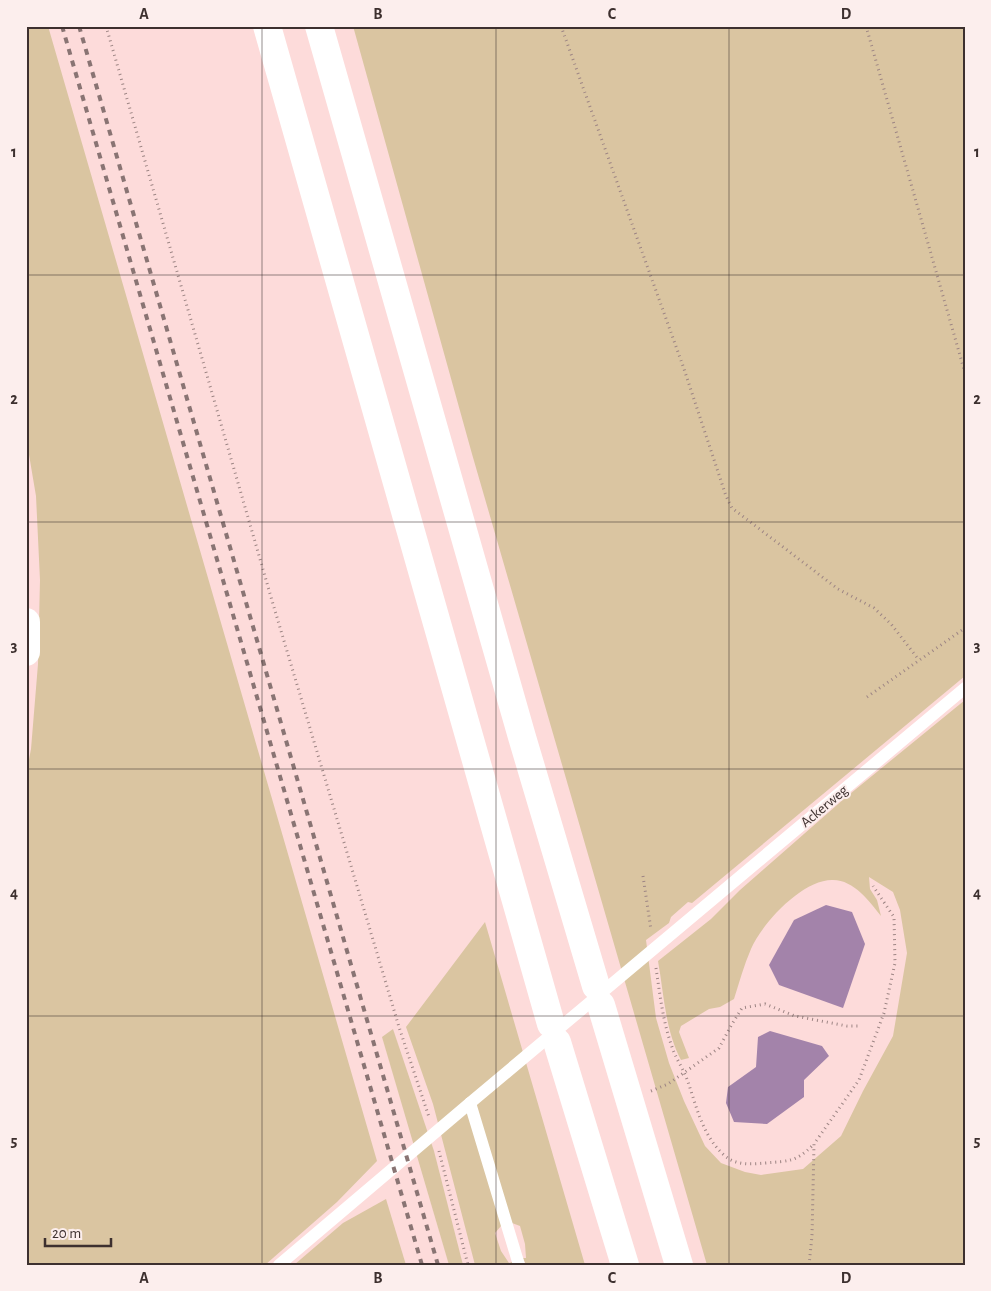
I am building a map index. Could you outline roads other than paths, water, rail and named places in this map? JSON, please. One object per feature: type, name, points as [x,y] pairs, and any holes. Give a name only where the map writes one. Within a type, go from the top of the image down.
[{"type":"main road","points":[[267,26],[554,1033],[625,1265]]},
{"type":"main road","points":[[319,26],[506,682],[679,1265]]},
{"type":"main road","points":[[26,622],[26,652]]},
{"type":"lane","name":"Ackerweg","points":[[279,1265],[965,688]]},
{"type":"lane","points":[[470,1103],[518,1263]]},
{"type":"railway","points":[[62,26],[422,1265]]},
{"type":"railway","points":[[79,26],[438,1265]]}]
